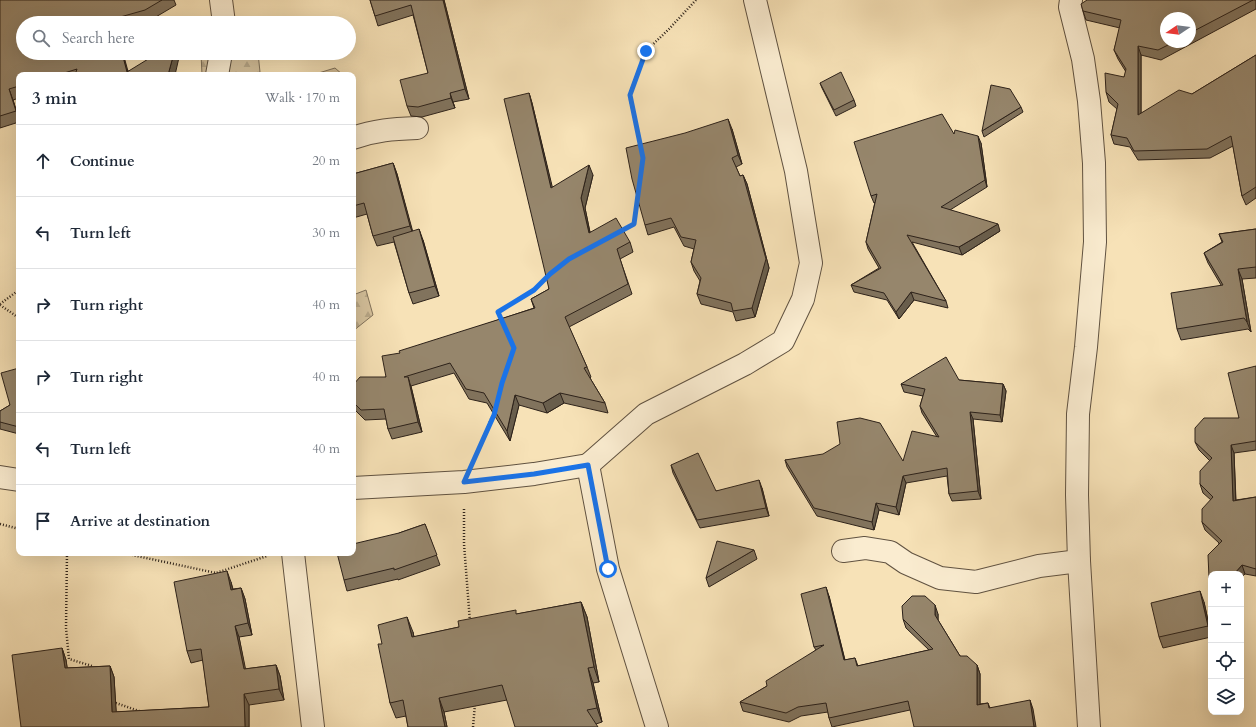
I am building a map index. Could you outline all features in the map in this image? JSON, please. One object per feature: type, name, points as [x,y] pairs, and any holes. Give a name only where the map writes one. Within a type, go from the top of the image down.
[{"type":"street","points":[[221,0],[223,16]]},
{"type":"street","points":[[356,488],[464,482],[534,474],[588,465],[646,414],[745,364],[783,341],[803,299],[810,263],[796,171],[755,0]]},
{"type":"street","points":[[1071,0],[1070,7],[1083,59],[1094,163],[1095,242],[1078,414],[1076,495],[1089,727]]},
{"type":"street","points":[[217,72],[219,60]]},
{"type":"street","points":[[356,137],[370,132],[391,129],[417,128]]},
{"type":"street","points":[[588,465],[608,569],[657,727]]},
{"type":"street","points":[[0,477],[16,480]]},
{"type":"street","points":[[843,551],[865,548],[890,552],[906,563],[940,578],[976,582],[1039,566],[1079,561]]},
{"type":"street","points":[[293,556],[313,727]]},
{"type":"path","points":[[642,152],[630,95],[646,51],[696,0]]},
{"type":"path","points":[[614,235],[634,224],[638,195]]},
{"type":"path","points":[[504,326],[498,312],[534,290],[550,274]]},
{"type":"path","points":[[16,292],[0,305],[16,316]]},
{"type":"path","points":[[470,629],[464,544],[464,482],[494,415],[495,409]]},
{"type":"path","points":[[0,524],[16,528]]},
{"type":"path","points":[[67,556],[66,628],[69,659],[92,666],[93,672]]},
{"type":"path","points":[[137,556],[216,573],[268,556]]},
{"type":"path","points":[[109,699],[114,703],[139,711],[141,716]]},
{"type":"path","points":[[473,727],[476,700]]},
{"type":"green space","points":[[201,60],[259,60],[260,72],[202,72]]},
{"type":"green space","points":[[335,68],[340,72],[322,72]]},
{"type":"green space","points":[[366,290],[373,315],[356,329],[356,294]]},
{"type":"building","points":[[0,0],[162,0],[145,10],[124,16],[16,16],[16,60],[124,60],[127,72],[76,72],[77,69],[68,72],[16,72],[16,87],[9,89],[16,111],[0,116]]},
{"type":"building","points":[[370,0],[443,0],[465,89],[450,93],[451,98],[418,107],[407,106],[400,80],[428,73],[411,5],[375,16]]},
{"type":"building","points":[[1087,0],[1253,0],[1196,30],[1196,12],[1160,12],[1160,48],[1162,48],[1158,50],[1138,46],[1138,115],[1179,90],[1192,94],[1256,55],[1256,187],[1242,196],[1231,136],[1207,149],[1134,151],[1127,138],[1111,135],[1118,104],[1106,92],[1105,73],[1124,77],[1126,69],[1114,50],[1121,20],[1083,11],[1081,4]]},
{"type":"building","points":[[147,60],[172,60],[169,72],[127,72]]},
{"type":"building","points":[[841,72],[854,100],[834,110],[820,83]]},
{"type":"building","points":[[991,85],[1010,89],[1021,107],[982,131]]},
{"type":"building","points":[[529,93],[551,188],[589,165],[581,198],[589,233],[616,218],[630,242],[617,249],[628,284],[565,317],[587,367],[584,368],[605,403],[560,393],[543,403],[515,395],[507,431],[484,393],[466,389],[450,363],[404,377],[408,377],[418,422],[388,429],[384,409],[361,410],[356,405],[356,382],[360,377],[386,377],[382,356],[400,353],[399,351],[535,308],[531,299],[549,289],[504,99]]},
{"type":"building","points":[[942,114],[954,134],[955,130],[978,136],[985,180],[941,207],[998,224],[959,247],[907,235],[946,301],[911,292],[896,312],[884,293],[851,285],[881,268],[866,242],[877,194],[871,196],[854,142]]},
{"type":"building","points":[[728,119],[738,155],[732,158],[740,176],[743,175],[766,259],[752,308],[733,311],[731,303],[697,294],[701,278],[691,262],[696,240],[681,237],[671,218],[645,225],[632,179],[626,148],[685,133]]},
{"type":"building","points":[[393,163],[410,226],[373,236],[364,203],[356,205],[356,173]]},
{"type":"building","points":[[419,229],[435,286],[409,293],[393,237]]},
{"type":"building","points":[[1256,229],[1256,267],[1238,269],[1247,322],[1244,318],[1177,329],[1171,293],[1223,285],[1204,253],[1223,242],[1219,234]]},
{"type":"building","points":[[946,357],[959,380],[1003,384],[1000,415],[970,412],[978,491],[949,494],[947,468],[903,476],[896,507],[876,503],[872,522],[814,508],[785,460],[823,454],[840,444],[837,422],[860,418],[880,423],[903,461],[912,431],[939,437],[920,406],[925,389],[901,384]]},
{"type":"building","points":[[1256,366],[1256,441],[1231,445],[1233,501],[1256,497],[1256,569],[1242,565],[1237,571],[1209,571],[1208,555],[1222,541],[1202,522],[1202,509],[1213,497],[1200,484],[1200,471],[1212,458],[1195,442],[1195,428],[1204,418],[1239,418],[1228,373]]},
{"type":"building","points":[[16,369],[16,426],[0,422],[0,411],[10,405],[1,373]]},
{"type":"building","points":[[698,453],[716,491],[759,480],[766,508],[697,520],[671,465]]},
{"type":"building","points":[[425,524],[437,555],[394,570],[394,568],[344,580],[338,556],[356,556],[356,543],[399,533]]},
{"type":"building","points":[[717,541],[754,550],[706,578]]},
{"type":"building","points":[[227,571],[231,590],[241,588],[248,623],[235,626],[244,669],[276,665],[279,689],[244,694],[245,727],[21,727],[12,655],[62,648],[65,668],[110,666],[112,712],[209,707],[201,649],[187,651],[174,582]]},
{"type":"building","points":[[826,587],[844,660],[855,658],[857,666],[933,649],[903,619],[902,606],[912,596],[925,596],[935,605],[935,615],[960,656],[967,656],[977,665],[977,705],[988,703],[989,708],[1030,700],[1034,727],[914,727],[908,701],[829,718],[826,703],[798,707],[786,713],[740,702],[767,686],[766,681],[824,645],[814,647],[801,594]]},
{"type":"building","points":[[1200,591],[1208,626],[1159,637],[1151,603]]},
{"type":"building","points":[[581,602],[594,667],[588,668],[597,708],[587,710],[598,727],[515,727],[502,685],[439,698],[445,727],[408,727],[403,700],[390,703],[378,644],[382,644],[378,625],[407,617],[412,637],[459,627],[458,621],[516,610],[516,614]]},
{"type":"route","points":[[608,569],[588,465],[534,474],[464,482],[494,415],[502,383],[514,348],[498,312],[534,290],[550,274],[569,259],[634,224],[643,158],[630,95],[646,51]]}]
